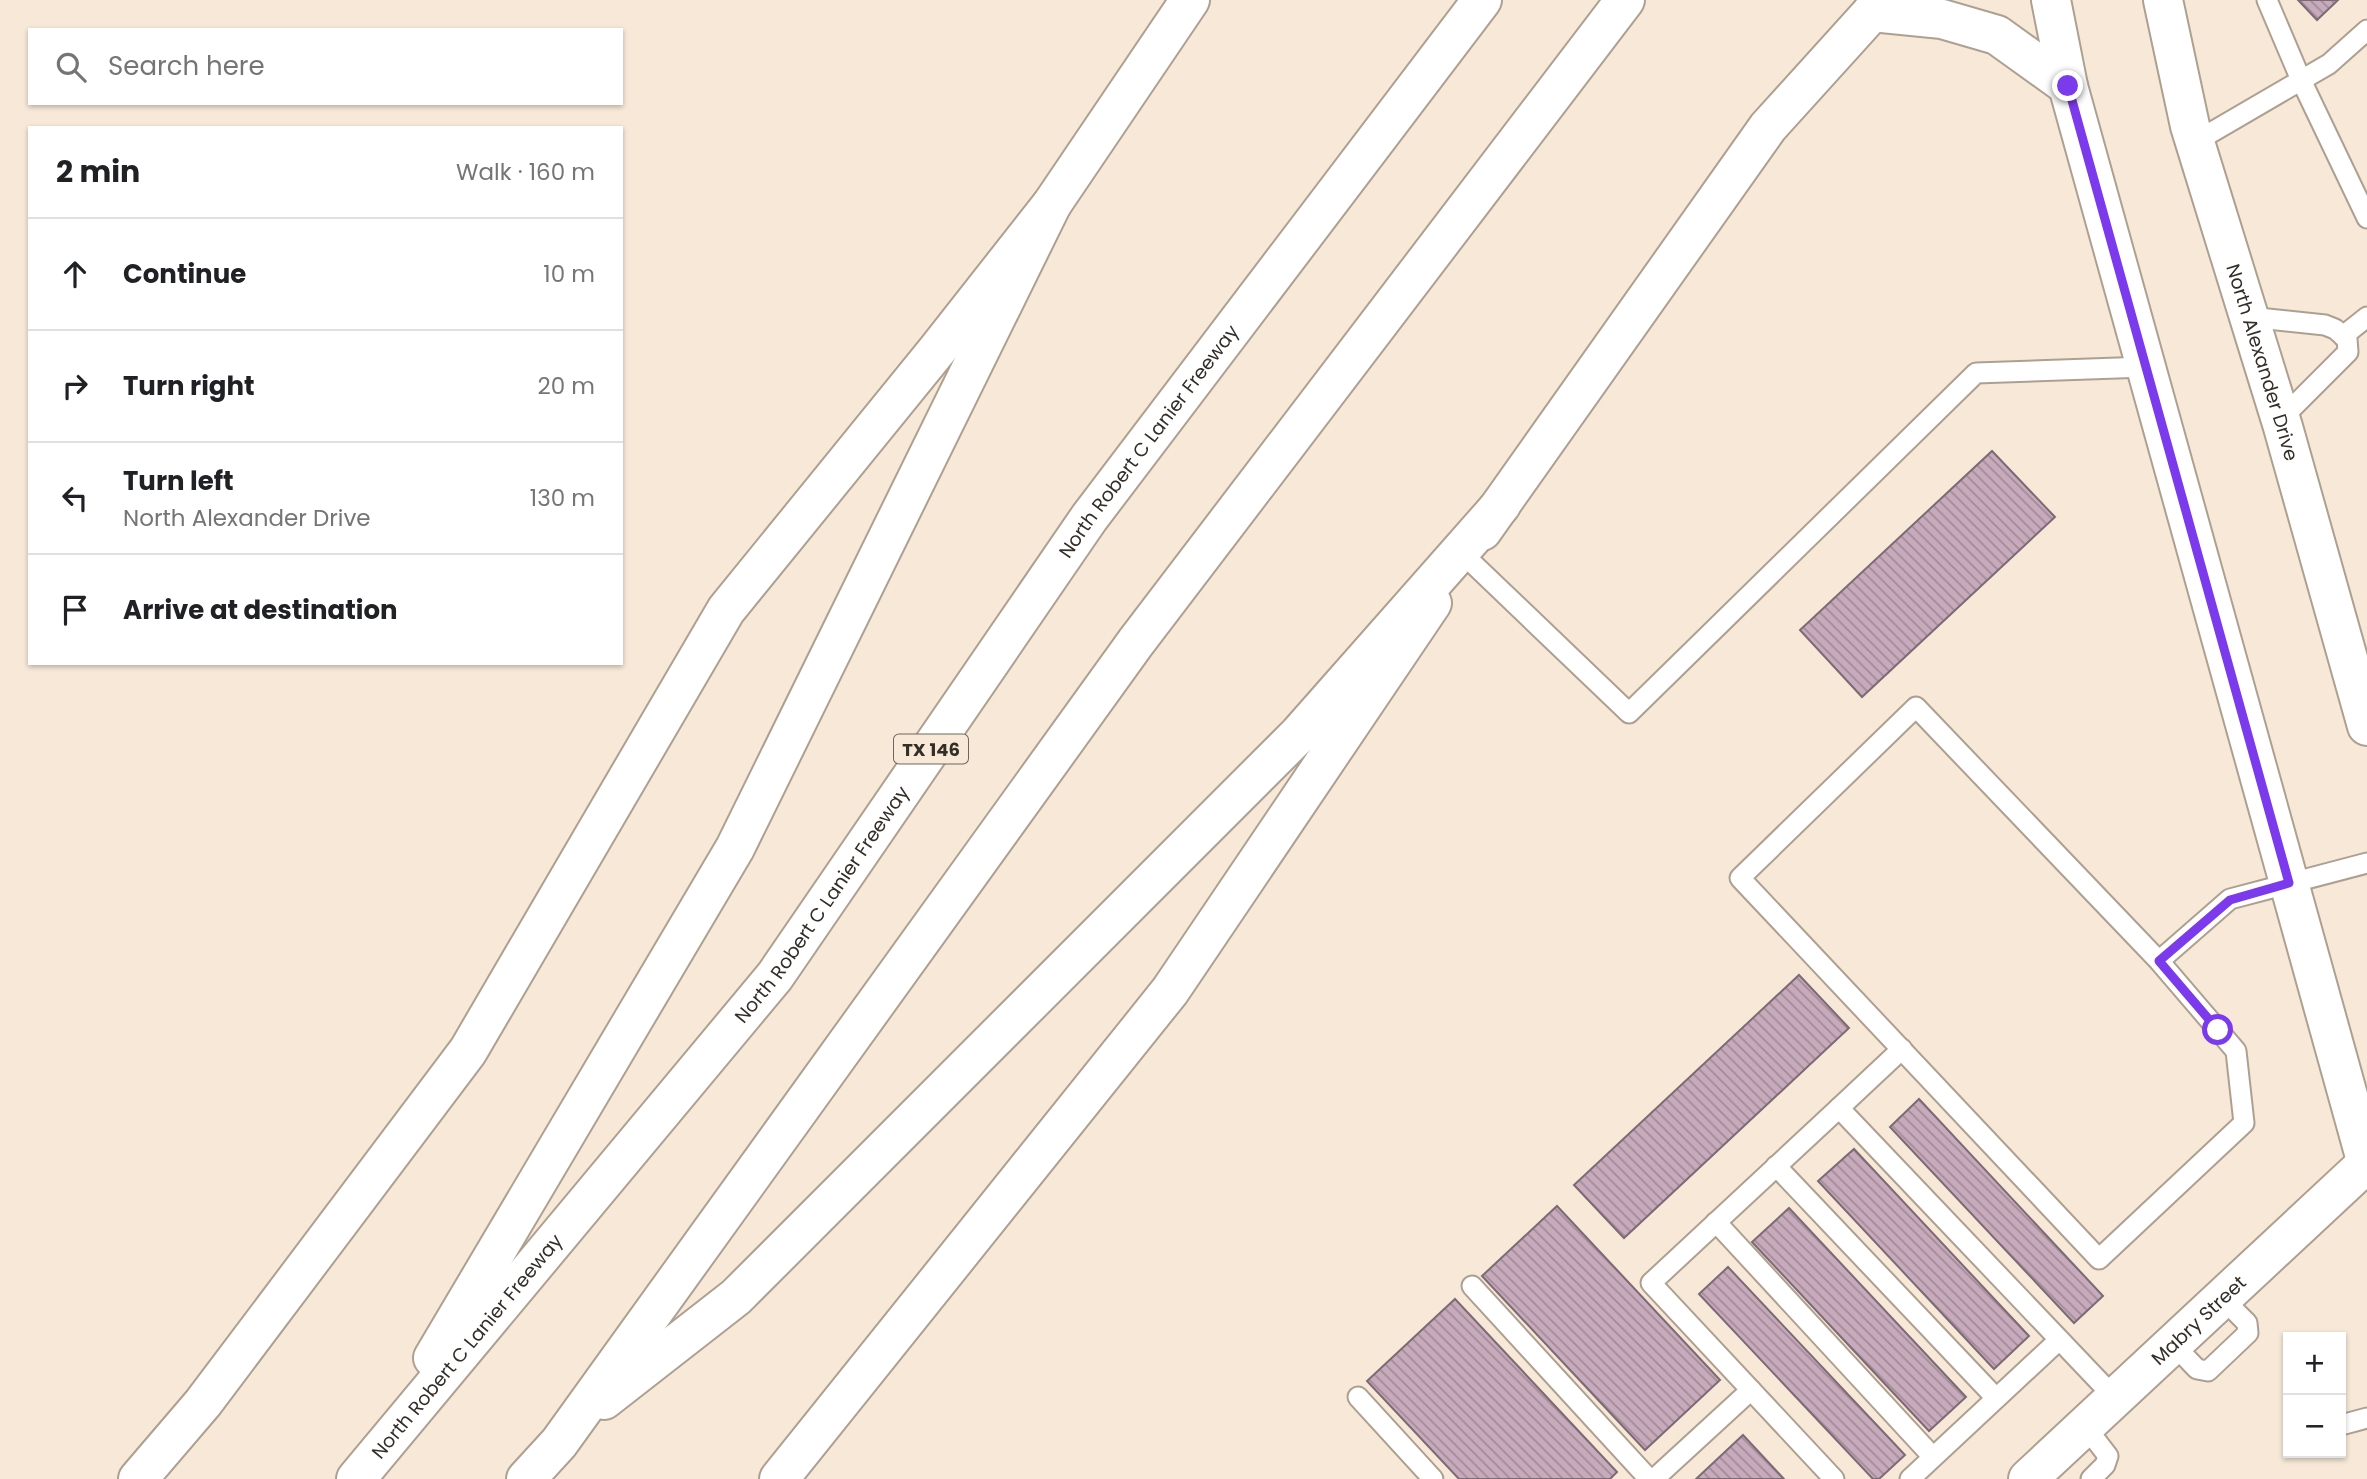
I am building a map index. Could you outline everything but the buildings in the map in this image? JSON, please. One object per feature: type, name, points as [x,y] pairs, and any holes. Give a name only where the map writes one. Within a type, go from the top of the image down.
[{"type":"main road","points":[[138,1479],[203,1403],[468,1051],[726,610],[939,349],[1052,204],[1190,0]]},
{"type":"main road","name":"North Robert C Lanier Freeway","points":[[364,1469],[775,976],[1089,518],[1482,0]]},
{"type":"main road","points":[[526,1479],[570,1428],[1136,642],[1625,0]]},
{"type":"main road","points":[[2051,0],[2068,86],[2367,1163]]},
{"type":"main road","name":"North Alexander Drive","points":[[2163,0],[2195,142],[2281,419],[2367,726]]},
{"type":"main road","points":[[779,1479],[1170,991],[1465,556],[1768,127],[1826,61],[1868,4],[1942,19],[1997,35],[2068,86]]},
{"type":"main road","points":[[364,1469],[735,848],[1052,204]]},
{"type":"main road","points":[[570,1428],[736,1297],[1299,734],[1501,505]]},
{"type":"main road","name":"Mabry Street","points":[[2028,1479],[2367,1163]]},
{"type":"lane","points":[[2267,0],[2301,80],[2367,218]]},
{"type":"lane","points":[[2195,142],[2329,64],[2367,30]]},
{"type":"lane","points":[[2249,317],[2325,325],[2336,329],[2347,339],[2348,352],[2281,419]]},
{"type":"lane","points":[[2343,336],[2367,317]]},
{"type":"lane","points":[[1465,556],[1629,713],[1976,373],[2146,367]]},
{"type":"lane","points":[[1916,707],[2159,961],[2236,1051],[2244,1123],[2098,1259],[1740,878],[1916,707]]},
{"type":"lane","points":[[2159,961],[2230,900],[2367,863]]},
{"type":"lane","points":[[1834,1479],[1651,1283],[1902,1049]]},
{"type":"lane","points":[[1839,1108],[2115,1398]]},
{"type":"lane","points":[[1776,1166],[1996,1398]]},
{"type":"lane","points":[[1716,1222],[1933,1457]]},
{"type":"lane","points":[[1472,1286],[1648,1479]]},
{"type":"lane","points":[[1910,1479],[2059,1340]]},
{"type":"lane","points":[[1654,1479],[1751,1390]]},
{"type":"lane","points":[[1358,1397],[1433,1479]]},
{"type":"lane","points":[[2346,1424],[2367,1418]]},
{"type":"lane","points":[[2085,1426],[2108,1456],[2105,1465],[2091,1479]]},
{"type":"route","points":[[2068,86],[2289,883],[2230,900],[2159,961],[2218,1030]]}]
